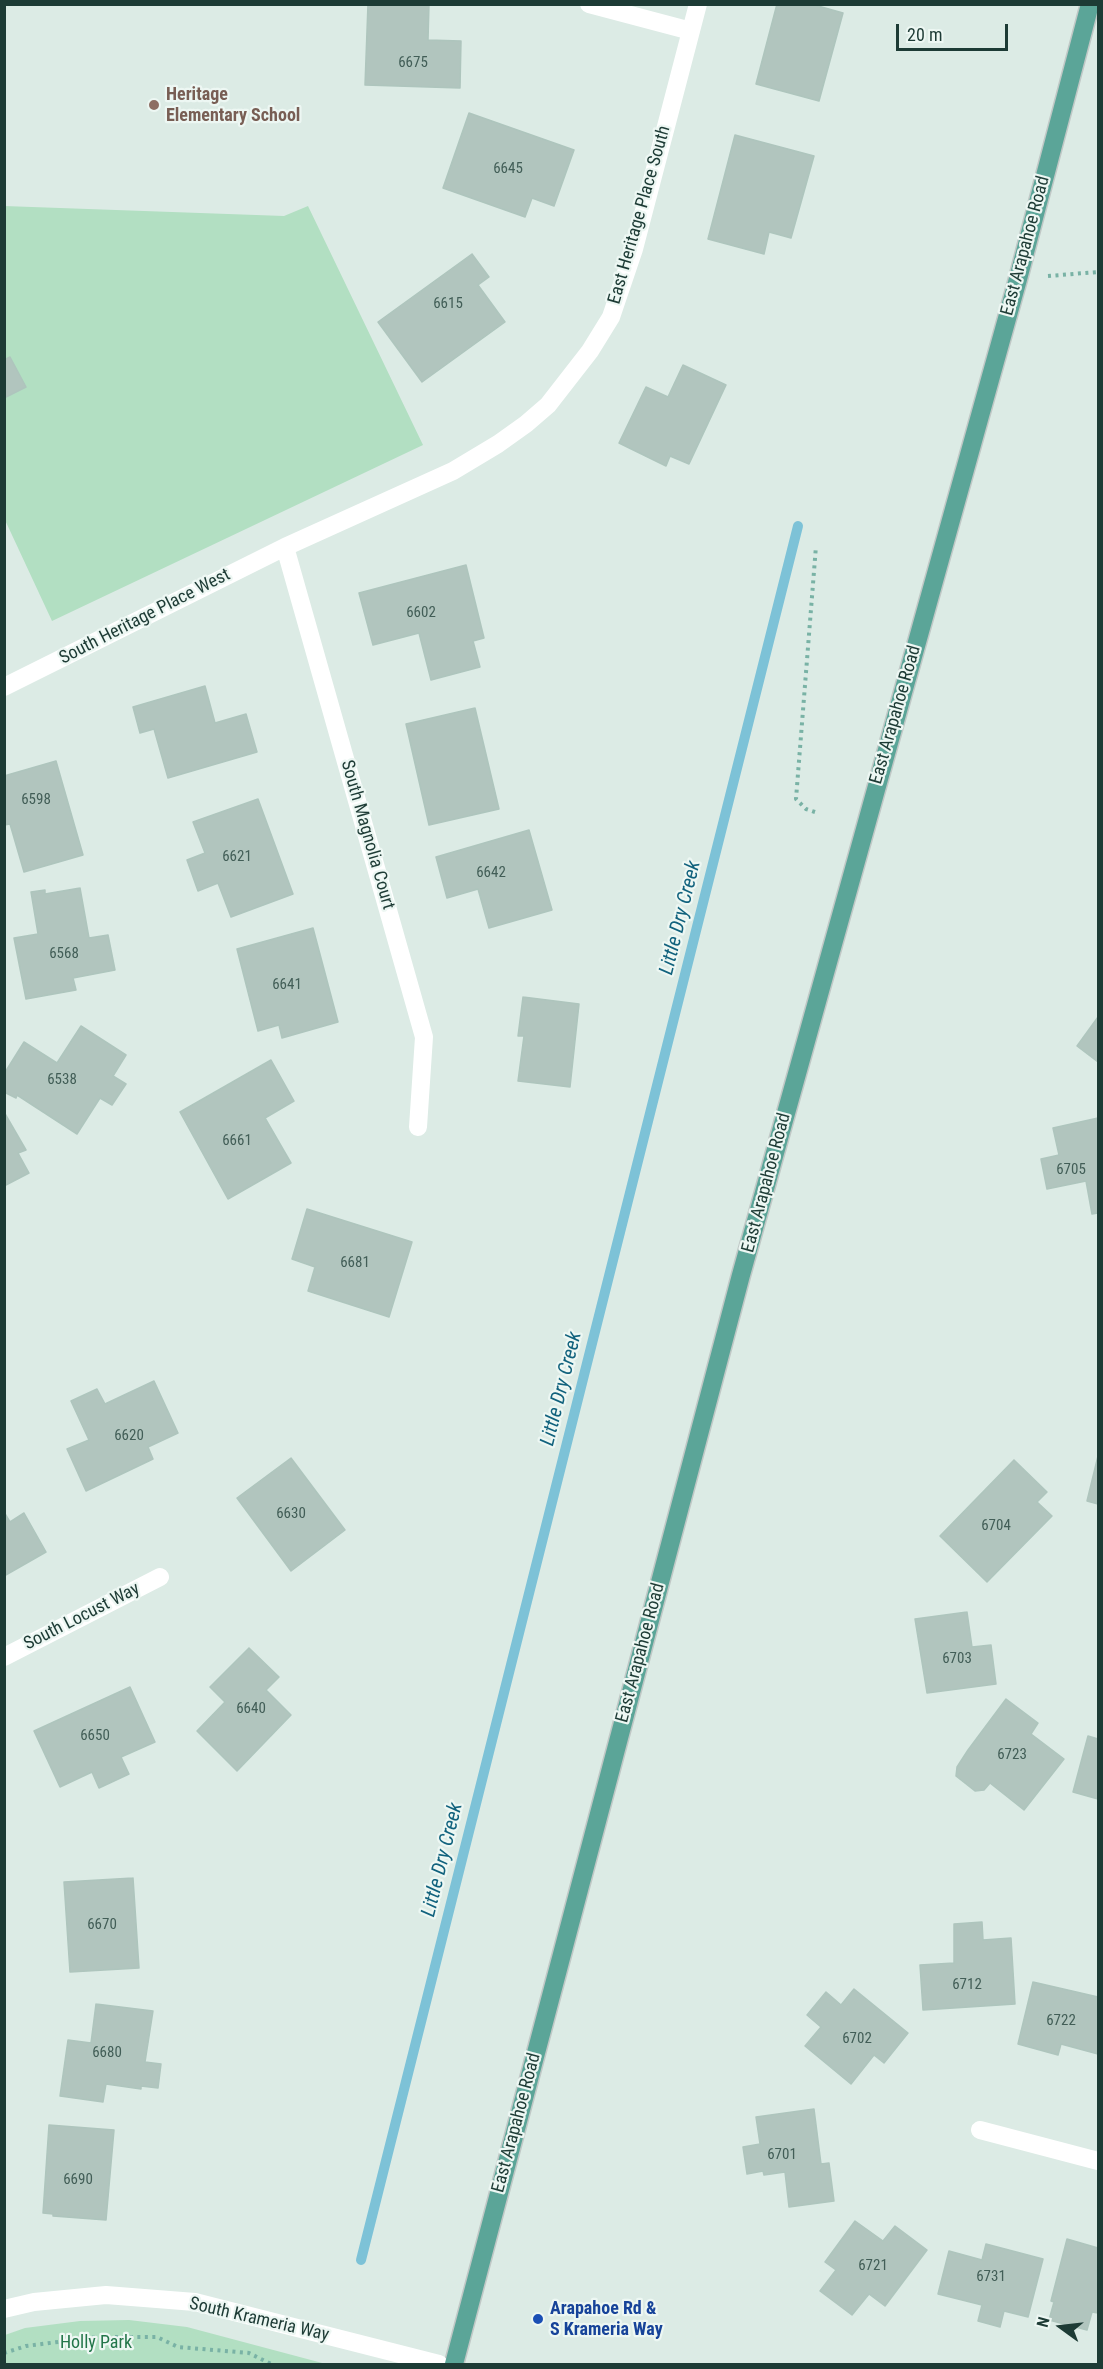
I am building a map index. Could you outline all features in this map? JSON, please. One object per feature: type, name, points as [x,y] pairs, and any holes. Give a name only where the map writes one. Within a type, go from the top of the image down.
[{"type":"main road","name":"East Arapahoe Road","points":[[454,2364],[741,1275],[1018,279],[1090,4]]},
{"type":"street","points":[[589,4],[691,31]]},
{"type":"street","name":"East Heritage Place South","points":[[285,547],[453,471],[526,424],[548,405],[571,378],[610,316],[634,249],[698,4]]},
{"type":"street","name":"South Heritage Place West","points":[[4,687],[285,547]]},
{"type":"street","name":"South Magnolia Court","points":[[285,547],[424,1037],[418,1127]]},
{"type":"street","name":"South Locust Way","points":[[4,1657],[160,1577]]},
{"type":"street","points":[[980,2130],[1098,2161]]},
{"type":"street","name":"South Krameria Way","points":[[4,2309],[34,2302],[106,2295],[195,2302],[439,2364]]},
{"type":"path","points":[[1018,279],[1098,272]]},
{"type":"path","points":[[815,812],[806,809],[795,798],[816,546]]},
{"type":"path","points":[[4,2353],[26,2346],[97,2337],[157,2337],[178,2347],[249,2353],[271,2364]]},
{"type":"green space","points":[[4,206],[284,216],[308,206],[423,445],[52,621],[5,520]]},
{"type":"green space","name":"Holly Park","points":[[129,2320],[187,2327],[326,2364],[5,2364],[5,2335],[25,2328],[80,2321]]},
{"type":"building","points":[[368,4],[429,4],[428,40],[461,41],[460,88],[365,85]]},
{"type":"building","points":[[777,4],[811,4],[843,13],[819,101],[756,84]]},
{"type":"building","points":[[469,113],[574,150],[554,206],[532,198],[525,217],[443,188]]},
{"type":"building","points":[[735,135],[814,156],[791,238],[769,232],[764,254],[708,239]]},
{"type":"building","points":[[472,254],[489,277],[478,285],[505,322],[422,382],[378,322]]},
{"type":"building","points":[[10,357],[26,387],[4,398],[4,360]]},
{"type":"building","points":[[683,365],[726,385],[689,464],[670,456],[666,466],[619,443],[646,387],[668,397]]},
{"type":"building","points":[[466,565],[484,638],[473,641],[480,667],[431,680],[419,633],[373,645],[359,593]]},
{"type":"building","points":[[205,686],[215,723],[246,714],[257,752],[168,778],[154,729],[140,733],[133,707]]},
{"type":"building","points":[[475,708],[499,809],[429,825],[406,724]]},
{"type":"building","points":[[56,761],[83,855],[24,872],[10,824],[4,825],[4,776]]},
{"type":"building","points":[[258,799],[293,894],[231,917],[218,883],[198,891],[187,860],[205,853],[193,822]]},
{"type":"building","points":[[529,830],[552,910],[489,928],[478,889],[447,898],[436,857]]},
{"type":"building","points":[[80,888],[89,938],[108,935],[115,970],[73,978],[76,990],[26,999],[14,938],[38,934],[31,892],[45,890],[45,894]]},
{"type":"building","points":[[313,928],[338,1022],[282,1038],[279,1025],[258,1031],[237,949]]},
{"type":"building","points":[[523,997],[579,1004],[570,1087],[518,1081],[524,1036],[518,1036]]},
{"type":"building","points":[[1098,1017],[1098,1062],[1077,1046]]},
{"type":"building","points":[[81,1026],[126,1055],[113,1076],[126,1084],[112,1105],[100,1098],[77,1134],[17,1095],[16,1098],[4,1092],[4,1074],[24,1042],[57,1063]]},
{"type":"building","points":[[271,1060],[294,1101],[265,1118],[291,1163],[228,1199],[180,1112]]},
{"type":"building","points":[[4,1112],[26,1150],[18,1153],[29,1173],[4,1186]]},
{"type":"building","points":[[1098,1118],[1098,1213],[1092,1214],[1086,1181],[1047,1189],[1041,1159],[1059,1155],[1053,1128]]},
{"type":"building","points":[[307,1209],[412,1242],[389,1317],[308,1291],[315,1267],[292,1259]]},
{"type":"building","points":[[154,1381],[178,1433],[148,1447],[153,1459],[86,1491],[67,1449],[89,1440],[71,1401],[97,1389],[105,1404]]},
{"type":"building","points":[[1098,1456],[1098,1504],[1087,1501]]},
{"type":"building","points":[[291,1458],[345,1530],[291,1571],[237,1498]]},
{"type":"building","points":[[1014,1460],[1047,1492],[1037,1502],[1052,1516],[987,1582],[940,1536]]},
{"type":"building","points":[[4,1512],[10,1522],[24,1513],[46,1552],[4,1576]]},
{"type":"building","points":[[967,1612],[972,1647],[991,1645],[996,1684],[927,1693],[915,1619]]},
{"type":"building","points":[[249,1648],[279,1677],[266,1690],[291,1715],[237,1771],[197,1731],[225,1702],[210,1687]]},
{"type":"building","points":[[130,1687],[155,1742],[121,1757],[129,1774],[99,1788],[92,1772],[60,1787],[34,1731]]},
{"type":"building","points":[[1006,1699],[1038,1723],[1031,1734],[1064,1759],[1024,1810],[990,1783],[984,1790],[975,1791],[956,1776],[957,1767],[968,1750]]},
{"type":"building","points":[[1088,1736],[1098,1739],[1098,1799],[1073,1792]]},
{"type":"building","points":[[133,1878],[139,1968],[70,1972],[64,1882]]},
{"type":"building","points":[[982,1922],[983,1940],[1011,1938],[1015,2004],[923,2010],[920,1965],[954,1963],[954,1924]]},
{"type":"building","points":[[1033,1982],[1098,1997],[1098,2054],[1061,2044],[1058,2055],[1018,2044]]},
{"type":"building","points":[[854,1989],[908,2033],[884,2063],[874,2055],[851,2084],[805,2046],[821,2027],[807,2015],[826,1992],[841,2005]]},
{"type":"building","points":[[96,2004],[153,2011],[145,2062],[161,2064],[158,2088],[141,2086],[141,2089],[106,2084],[103,2102],[60,2096],[68,2040],[91,2043]]},
{"type":"building","points":[[814,2109],[821,2164],[829,2163],[834,2201],[789,2207],[785,2172],[764,2175],[763,2171],[747,2174],[743,2147],[760,2144],[756,2117]]},
{"type":"building","points":[[49,2125],[114,2130],[106,2220],[53,2216],[53,2214],[43,2213]]},
{"type":"building","points":[[855,2221],[883,2241],[895,2226],[927,2250],[885,2306],[869,2294],[852,2315],[820,2291],[836,2270],[825,2262]]},
{"type":"building","points":[[1067,2239],[1098,2248],[1098,2313],[1092,2312],[1087,2330],[1049,2320],[1054,2302],[1051,2301]]},
{"type":"building","points":[[986,2244],[1043,2259],[1028,2317],[1004,2311],[1000,2327],[978,2321],[982,2305],[938,2294],[949,2251],[982,2260]]},
{"type":"waterway","name":"Little Dry Creek","points":[[361,2260],[798,526]]},
{"type":"place","name":"Heritage Elementary School","points":[[154,105]]},
{"type":"place","name":"Arapahoe Rd & S Krameria Way","points":[[538,2319]]}]
